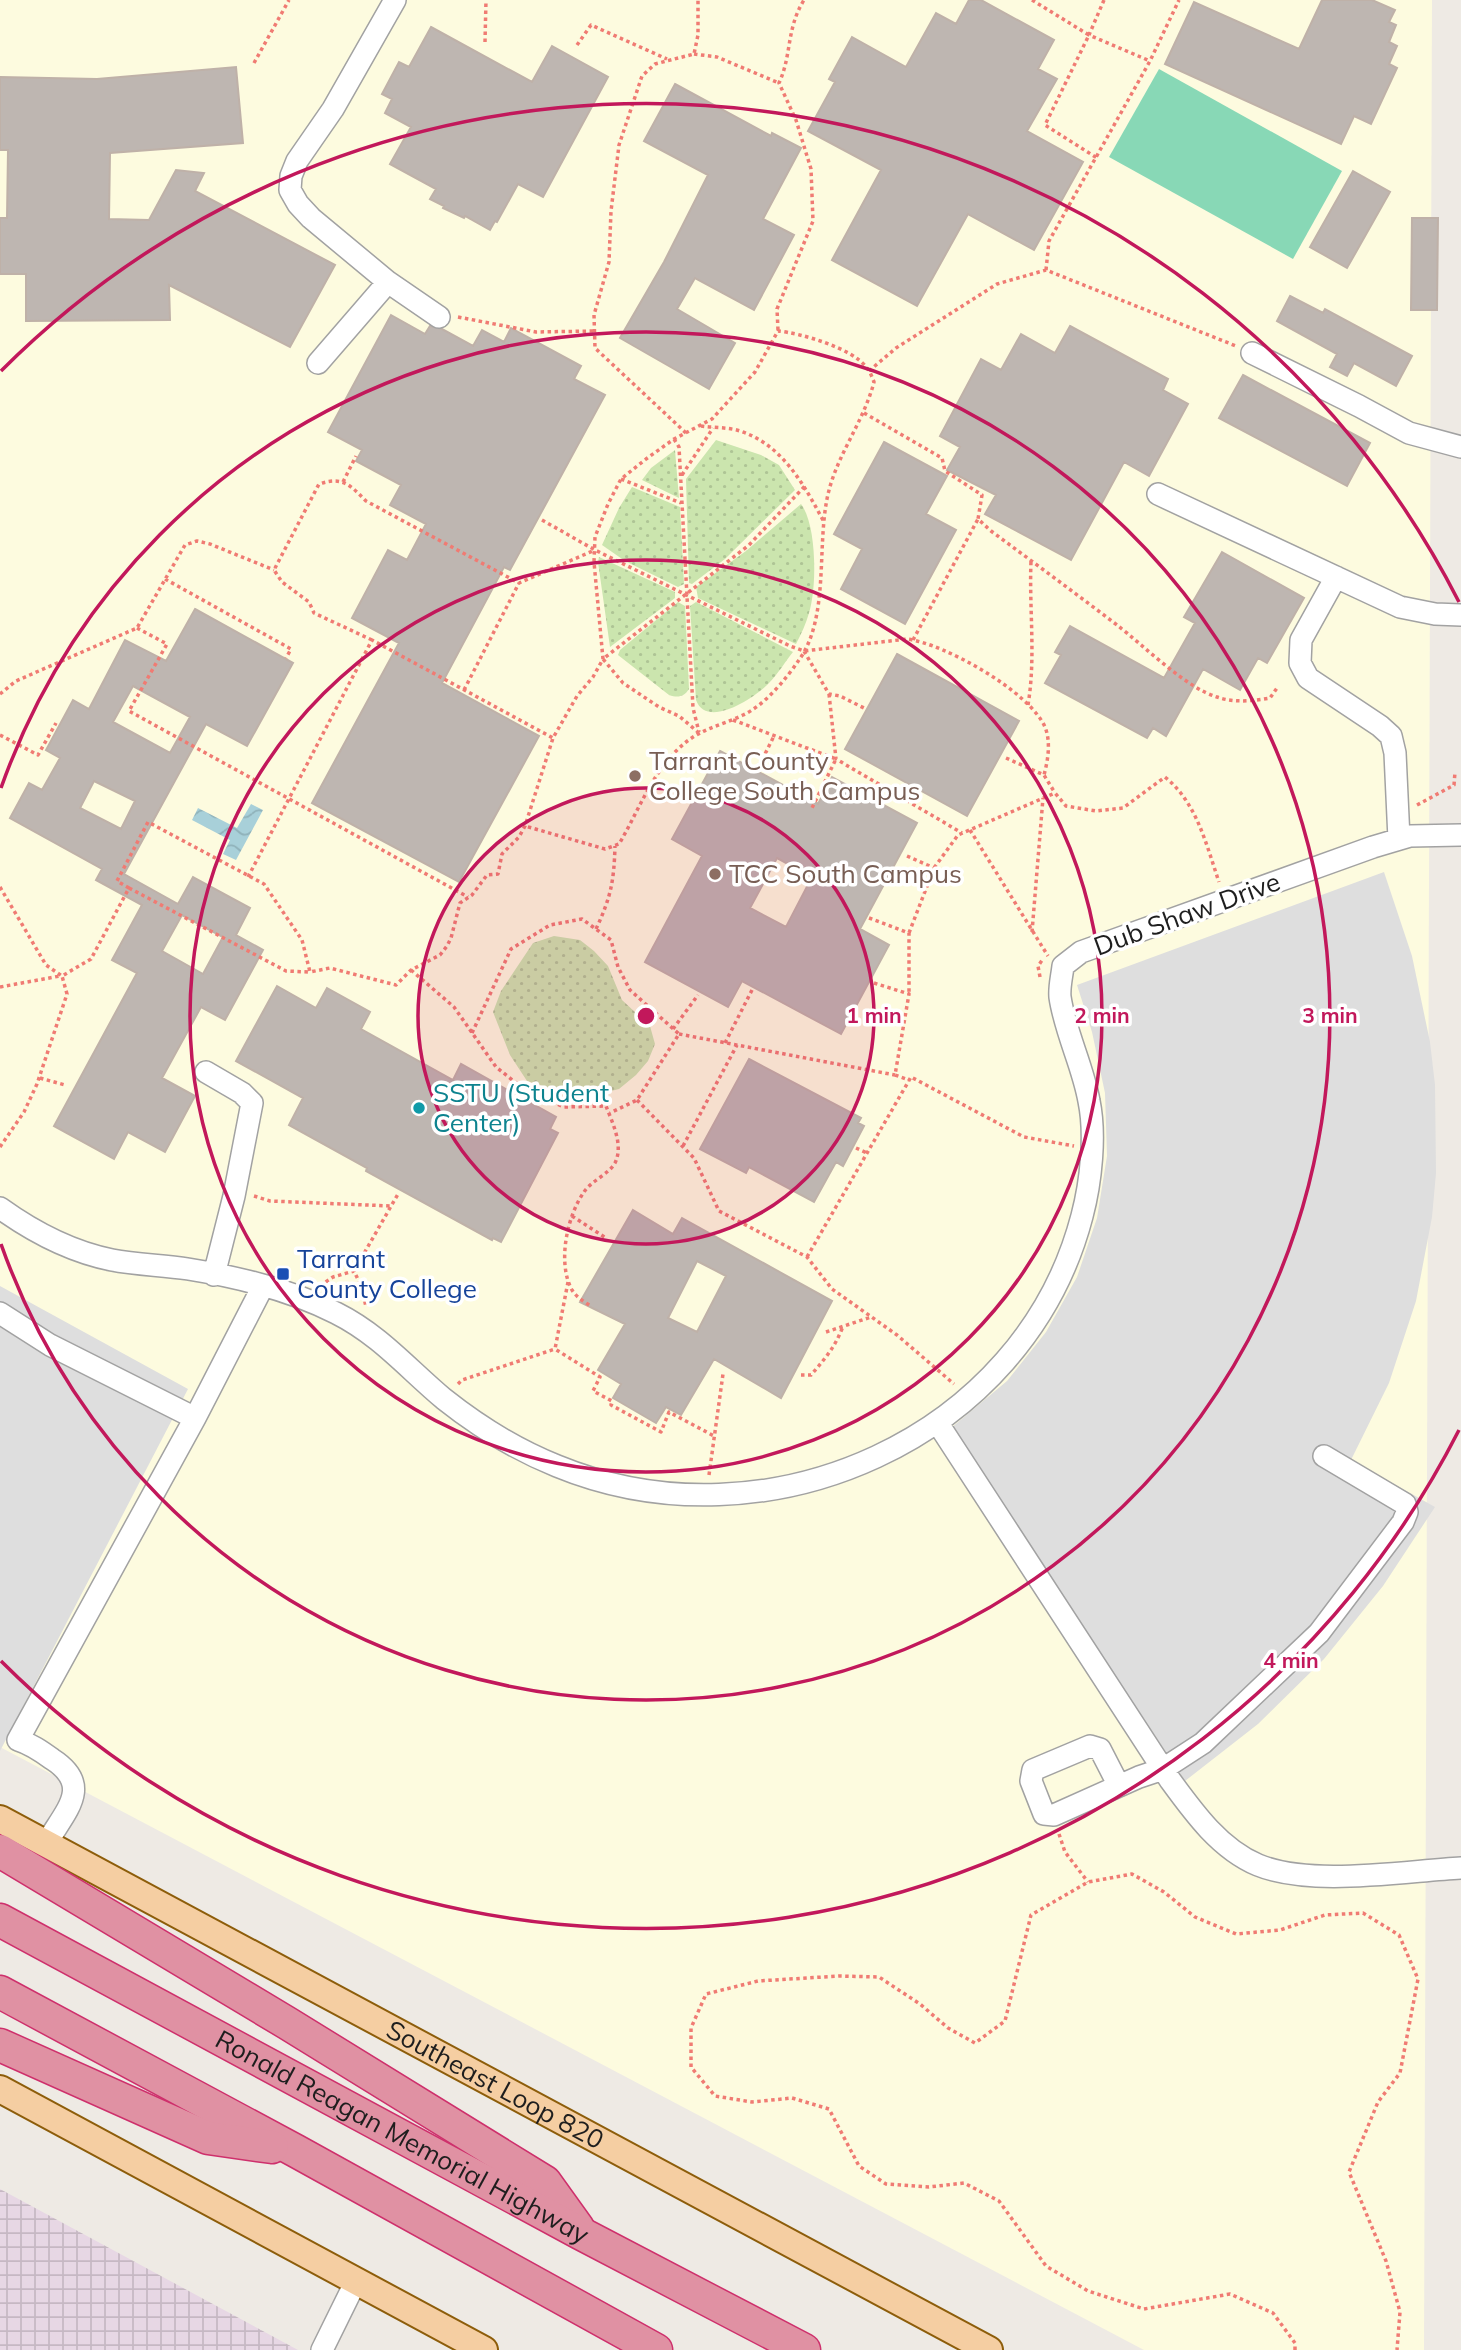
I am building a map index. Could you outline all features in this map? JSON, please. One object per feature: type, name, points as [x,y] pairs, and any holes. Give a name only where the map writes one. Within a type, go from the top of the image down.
[{"type":"highway","points":[[0,1851],[276,2016],[545,2182],[580,2232]]},
{"type":"highway","name":"Ronald Reagan Memorial Highway","points":[[0,1920],[804,2350]]},
{"type":"highway","points":[[0,1992],[296,2151],[656,2350]]},
{"type":"highway","points":[[0,2045],[208,2138],[296,2151]]},
{"type":"main road","name":"Southeast Loop 820","points":[[0,1819],[989,2350]]},
{"type":"main road","points":[[0,2089],[484,2350]]},
{"type":"street","points":[[395,0],[333,109],[297,161],[291,176],[290,190],[311,218],[388,282],[439,317]]},
{"type":"street","points":[[318,363],[388,282]]},
{"type":"street","points":[[1252,353],[1409,433],[1461,447]]},
{"type":"street","points":[[1158,494],[1400,607],[1435,614],[1461,615]]},
{"type":"street","points":[[1336,577],[1301,640],[1300,663],[1308,678],[1391,736],[1395,753],[1399,839]]},
{"type":"street","name":"Dub Shaw Drive","points":[[0,1208],[40,1233],[109,1259],[189,1269],[263,1286],[337,1313],[398,1355],[445,1399],[501,1438],[557,1466],[611,1484],[670,1494],[742,1495],[802,1485],[848,1470],[888,1452],[937,1422],[961,1392],[1002,1366],[1032,1329],[1055,1290],[1083,1216],[1093,1147],[1090,1102],[1059,995],[1055,958],[1399,839],[1410,836],[1461,835]]},
{"type":"street","points":[[206,1072],[242,1093],[253,1103],[214,1275]]},
{"type":"street","points":[[46,1844],[72,1799],[72,1776],[66,1768],[30,1743],[9,1736],[195,1418],[263,1286]]},
{"type":"street","points":[[0,1313],[50,1345],[195,1418]]},
{"type":"street","points":[[937,1422],[1163,1769],[1195,1814],[1215,1835],[1259,1865],[1287,1872],[1323,1876],[1461,1868]]},
{"type":"street","points":[[1119,1786],[1100,1749],[1090,1746],[1033,1770],[1031,1781],[1044,1814],[1054,1815],[1163,1769],[1203,1743],[1319,1633],[1403,1521],[1407,1512],[1405,1504],[1324,1456]]},
{"type":"street","points":[[322,2350],[356,2281]]},
{"type":"path","points":[[254,63],[289,0]]},
{"type":"path","points":[[485,42],[486,0]]},
{"type":"path","points":[[694,54],[698,35],[698,0]]},
{"type":"path","points":[[779,83],[787,66],[790,33],[804,0]]},
{"type":"path","points":[[1032,0],[1089,35],[1150,61]]},
{"type":"path","points":[[1097,158],[1045,125],[1104,0]]},
{"type":"path","points":[[1046,270],[1049,241],[1150,61],[1179,0]]},
{"type":"path","points":[[576,45],[591,25],[669,60]]},
{"type":"path","points":[[686,433],[595,348],[594,316],[609,262],[611,211],[619,145],[642,76],[655,64],[694,54],[717,57],[779,83],[796,120],[811,169],[813,221],[777,309],[778,331],[755,372],[712,419],[686,433],[674,439],[621,479],[595,537],[603,659],[623,682],[659,708],[680,716],[699,733]]},
{"type":"path","points":[[869,371],[895,348],[997,284],[1046,270],[1252,353]]},
{"type":"path","points":[[439,317],[461,317],[536,332],[594,331]]},
{"type":"path","points":[[525,826],[605,849],[619,844],[649,787],[679,748],[715,724],[744,715],[759,705],[785,678],[804,651],[817,615],[827,497],[835,467],[864,412],[874,382],[866,365],[852,356],[815,339],[778,331]]},
{"type":"path","points":[[864,412],[942,458],[945,471],[982,495],[978,519],[913,639]]},
{"type":"path","points":[[699,426],[738,430],[773,447],[805,486],[825,523]]},
{"type":"path","points":[[681,477],[713,428]]},
{"type":"path","points":[[674,439],[679,447],[693,708],[699,733]]},
{"type":"path","points":[[343,483],[356,456]]},
{"type":"path","points":[[621,479],[682,503]]},
{"type":"path","points":[[274,570],[319,484],[333,480],[349,485],[366,501],[519,583]]},
{"type":"path","points":[[310,972],[302,940],[264,884],[148,822],[117,881],[286,971],[310,972],[330,968],[396,985],[411,970],[440,955],[451,938],[460,903],[468,898],[487,875],[498,874],[502,854],[519,837],[525,826],[553,738],[577,696],[593,677],[603,659],[749,545],[805,486]]},
{"type":"path","points":[[978,519],[1160,661],[1216,697],[1259,700],[1270,698],[1277,688]]},
{"type":"path","points":[[542,520],[595,550],[804,651],[913,639],[922,640],[967,662],[1003,684],[1037,712],[1046,730],[1049,756],[1044,775]]},
{"type":"path","points":[[0,694],[16,681],[137,628],[181,550],[185,545],[197,541],[274,570],[282,582],[309,602],[314,613],[372,640],[553,738]]},
{"type":"path","points":[[463,690],[519,583],[595,550]]},
{"type":"path","points":[[1028,705],[1033,675],[1031,561]]},
{"type":"path","points":[[165,579],[291,649],[286,658]]},
{"type":"path","points":[[137,628],[167,644],[129,711],[468,898]]},
{"type":"path","points":[[248,877],[372,640]]},
{"type":"path","points":[[804,651],[829,694],[836,759],[812,808]]},
{"type":"path","points":[[829,694],[840,696],[866,709]]},
{"type":"path","points":[[731,719],[836,759],[963,833]]},
{"type":"path","points":[[0,735],[38,755],[56,723]]},
{"type":"path","points":[[759,766],[774,736]]},
{"type":"path","points":[[1006,758],[1044,775],[1066,806],[1096,811],[1123,808],[1165,777],[1181,790],[1197,818],[1227,899]]},
{"type":"path","points":[[1398,815],[1454,785],[1455,772]]},
{"type":"path","points":[[895,1074],[909,994],[909,933],[934,868],[958,835],[1055,793]]},
{"type":"path","points":[[1032,932],[1043,798]]},
{"type":"path","points":[[970,830],[1032,932],[1055,958],[1038,966],[1041,987]]},
{"type":"path","points":[[596,929],[610,900],[615,846]]},
{"type":"path","points":[[907,856],[934,868]]},
{"type":"path","points":[[0,887],[46,965],[62,976],[67,994],[40,1078],[24,1112],[0,1147]]},
{"type":"path","points":[[0,987],[62,976],[91,959],[129,888]]},
{"type":"path","points":[[869,918],[909,933]]},
{"type":"path","points":[[472,1033],[511,949],[550,925],[582,919],[611,940],[618,967],[630,990],[679,1034],[895,1074],[909,1080]]},
{"type":"path","points":[[411,970],[454,1007],[496,1067],[525,1090],[564,1107],[606,1105],[618,1141],[615,1163],[584,1192],[565,1237],[571,1287],[578,1298],[592,1307]]},
{"type":"path","points":[[874,983],[909,994]]},
{"type":"path","points":[[726,1043],[752,990]]},
{"type":"path","points":[[673,1029],[698,996]]},
{"type":"path","points":[[609,1113],[637,1100],[679,1034]]},
{"type":"path","points":[[683,1146],[737,1045]]},
{"type":"path","points":[[807,1257],[911,1077],[1024,1138],[1077,1146],[1076,1157]]},
{"type":"path","points":[[40,1078],[65,1085]]},
{"type":"path","points":[[637,1100],[694,1158],[719,1211],[807,1257],[832,1290],[897,1335],[961,1392]]},
{"type":"path","points":[[856,1147],[867,1153]]},
{"type":"path","points":[[235,1191],[270,1201],[391,1206]]},
{"type":"path","points":[[327,1289],[318,1287],[333,1276],[354,1270],[398,1194]]},
{"type":"path","points":[[572,1216],[606,1238]]},
{"type":"path","points":[[354,1270],[367,1310],[359,1303]]},
{"type":"path","points":[[555,1349],[569,1278]]},
{"type":"path","points":[[826,1332],[871,1317]]},
{"type":"path","points":[[801,1376],[811,1376],[838,1341],[843,1326]]},
{"type":"path","points":[[445,1399],[461,1380],[555,1349]]},
{"type":"path","points":[[555,1349],[600,1377],[593,1391],[612,1401],[611,1405],[661,1432],[669,1412],[714,1437]]},
{"type":"path","points":[[708,1478],[723,1374]]},
{"type":"path","points":[[961,1392],[962,1377]]},
{"type":"path","points":[[945,1392],[961,1392]]},
{"type":"path","points":[[701,1478],[716,1477]]},
{"type":"path","points":[[1054,1815],[1065,1852],[1088,1882]]},
{"type":"path","points":[[1296,2350],[1295,2343],[1273,2313],[1230,2294],[1144,2309],[1088,2291],[1046,2266],[999,2201],[964,2183],[929,2187],[886,2184],[859,2166],[830,2109],[792,2098],[752,2102],[715,2096],[691,2067],[691,2028],[706,1994],[758,1981],[839,1976],[879,1977],[920,2004],[948,2028],[975,2043],[1005,2021],[1031,1915],[1088,1882],[1132,1874],[1164,1892],[1195,1917],[1237,1934],[1280,1930],[1325,1915],[1363,1913],[1399,1935],[1418,1979],[1400,2073],[1378,2102],[1349,2172],[1386,2261],[1393,2286],[1400,2312],[1397,2350]]},
{"type":"shaded area","name":"TCC South Campus","points":[[0,0],[1432,0],[1424,2350],[1144,2350],[0,1747]]},
{"type":"shaded area","points":[[1384,872],[1412,956],[1430,1042],[1435,1085],[1436,1173],[1432,1217],[1416,1301],[1389,1383],[1351,1460],[1435,1507],[1383,1586],[1324,1659],[1258,1724],[1185,1781],[951,1428],[1007,1381],[1046,1332],[1077,1277],[1097,1218],[1107,1156],[1105,1093],[1092,1032],[1077,985]]},
{"type":"shaded area","points":[[0,1286],[188,1389],[0,1751]]},
{"type":"shaded area","points":[[0,2189],[298,2350],[0,2350]]},
{"type":"green space","points":[[1159,69],[1342,171],[1293,259],[1109,157]]},
{"type":"green space","points":[[716,440],[761,455],[779,465],[795,490],[725,559],[692,584],[689,583],[686,479]]},
{"type":"green space","points":[[675,450],[679,498],[642,480],[651,468]]},
{"type":"green space","points":[[632,487],[680,507],[684,584],[678,587],[625,561],[602,545]]},
{"type":"green space","points":[[801,504],[813,541],[814,573],[812,602],[796,644],[698,598],[696,587],[746,551]]},
{"type":"green space","points":[[599,557],[675,592],[675,598],[610,647],[598,562]]},
{"type":"green space","points":[[678,602],[685,606],[689,689],[678,697],[669,695],[618,655],[620,650]]},
{"type":"green space","points":[[696,602],[793,652],[763,689],[732,708],[710,712],[702,708],[696,700],[690,606]]},
{"type":"green space","points":[[554,936],[580,940],[594,951],[608,966],[622,1000],[650,1026],[655,1044],[648,1061],[619,1089],[591,1096],[558,1091],[527,1081],[510,1055],[493,1012],[501,991],[533,943]]},
{"type":"water","points":[[251,804],[263,810],[236,860],[223,854],[230,840],[192,820],[198,808],[237,828]]},
{"type":"building","points":[[969,0],[981,0],[1054,40],[1038,69],[1057,79],[1027,131],[1083,162],[1034,250],[968,214],[917,306],[832,260],[881,170],[808,131],[835,82],[829,79],[852,37],[906,67],[936,13],[956,24]]},
{"type":"building","points":[[1322,0],[1372,0],[1395,10],[1389,22],[1396,25],[1389,42],[1397,46],[1389,64],[1397,68],[1371,124],[1354,116],[1341,144],[1165,64],[1194,2],[1299,49]]},
{"type":"building","points":[[431,27],[532,82],[552,46],[608,77],[543,197],[518,184],[490,230],[443,208],[444,206],[430,199],[436,189],[390,164],[411,127],[385,113],[392,99],[382,94],[399,62],[409,67]]},
{"type":"building","points":[[236,67],[243,143],[110,153],[109,219],[149,220],[176,170],[204,173],[195,191],[335,265],[290,347],[169,285],[170,320],[26,321],[26,274],[0,274],[0,218],[7,218],[8,150],[0,150],[0,77],[97,79]]},
{"type":"building","points":[[675,84],[771,136],[772,133],[801,148],[763,219],[794,235],[754,310],[695,278],[677,309],[735,343],[709,389],[620,338],[664,262],[708,175],[644,141]]},
{"type":"building","points":[[1353,171],[1390,192],[1347,268],[1310,247]]},
{"type":"building","points":[[1412,218],[1438,218],[1437,310],[1411,310]]},
{"type":"building","points":[[1290,296],[1323,313],[1325,309],[1412,356],[1396,386],[1354,363],[1347,376],[1330,367],[1337,354],[1277,321]]},
{"type":"building","points":[[391,315],[425,334],[430,326],[442,329],[473,346],[482,330],[504,342],[511,328],[581,366],[574,379],[605,395],[510,570],[504,567],[442,683],[539,736],[459,882],[312,803],[399,643],[352,618],[388,550],[407,560],[426,524],[390,505],[401,485],[356,461],[362,450],[328,432]]},
{"type":"building","points":[[1070,326],[1168,379],[1163,390],[1188,404],[1149,476],[1124,462],[1071,560],[985,514],[996,495],[947,470],[960,447],[940,436],[981,359],[1001,370],[1021,334],[1055,353]]},
{"type":"building","points":[[1243,375],[1370,443],[1347,486],[1219,418]]},
{"type":"building","points":[[884,442],[947,476],[926,514],[956,530],[905,624],[841,589],[862,549],[834,534]]},
{"type":"building","points":[[1222,552],[1304,598],[1267,663],[1258,658],[1240,690],[1203,669],[1166,736],[1153,728],[1147,738],[1045,683],[1061,655],[1055,652],[1070,626],[1164,678],[1195,623],[1184,617]]},
{"type":"building","points":[[195,609],[293,663],[247,746],[206,724],[124,874],[178,904],[193,877],[250,908],[236,935],[263,950],[225,1020],[201,1007],[162,1078],[195,1096],[165,1152],[128,1132],[114,1159],[54,1126],[137,973],[112,960],[142,905],[96,880],[102,869],[10,818],[29,783],[42,790],[60,758],[46,750],[73,700],[89,709],[125,640],[166,661]],"holes":[[[133,686],[190,717],[170,753],[113,722]],[[94,781],[135,801],[121,829],[80,808]],[[182,915],[223,937],[203,974],[162,951]]]},
{"type":"building","points":[[897,654],[1019,721],[967,816],[845,749]]},
{"type":"building","points":[[720,751],[818,804],[832,777],[917,823],[860,929],[889,945],[841,1034],[742,981],[728,1007],[645,962],[702,856],[672,839]],"holes":[[[777,858],[812,877],[786,927],[750,908]]]},
{"type":"building","name":"SSTU (Student Center)","points":[[277,986],[316,1008],[327,988],[370,1012],[361,1029],[453,1080],[461,1064],[556,1117],[550,1129],[558,1133],[501,1242],[493,1238],[492,1240],[366,1171],[367,1168],[289,1125],[303,1098],[236,1061]]},
{"type":"building","points":[[749,1059],[861,1118],[858,1123],[864,1126],[843,1166],[836,1162],[814,1202],[749,1167],[746,1173],[700,1149]]},
{"type":"building","points":[[633,1210],[673,1234],[682,1218],[832,1301],[781,1398],[714,1359],[681,1415],[666,1407],[656,1423],[613,1398],[621,1384],[598,1370],[625,1324],[580,1302]],"holes":[[[697,1261],[726,1276],[697,1332],[668,1318]]]},
{"type":"place","name":"Tarrant County College South Campus","points":[[635,776]]},
{"type":"place","name":"TCC South Campus","points":[[715,874]]},
{"type":"place","name":"SSTU (Student Center)","points":[[419,1108]]},
{"type":"place","name":"Tarrant County College","points":[[283,1274]]}]
